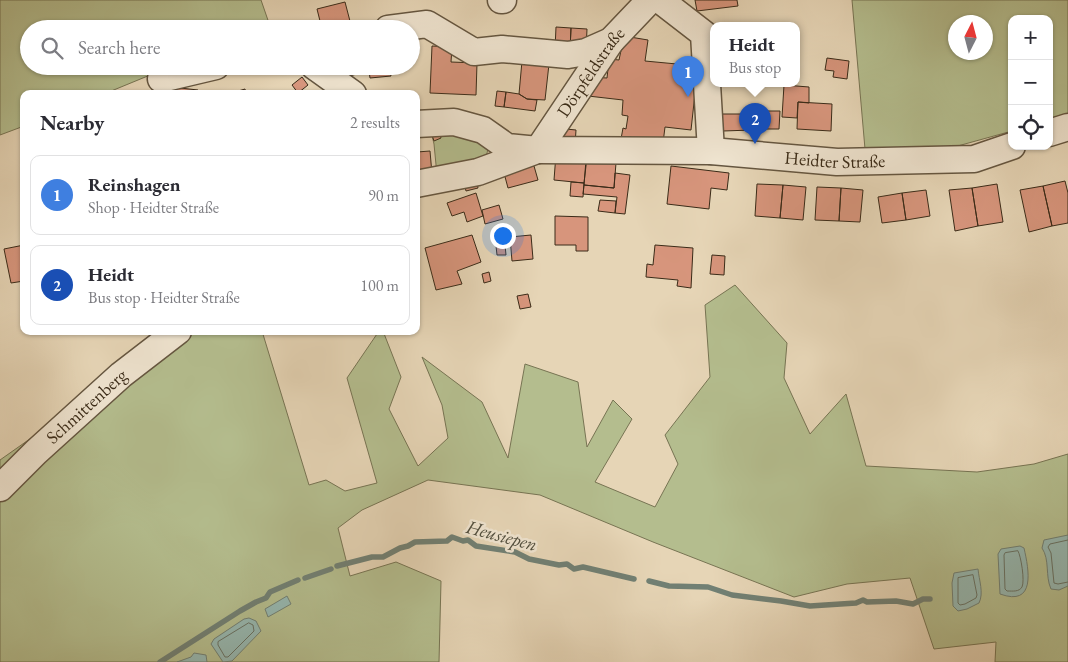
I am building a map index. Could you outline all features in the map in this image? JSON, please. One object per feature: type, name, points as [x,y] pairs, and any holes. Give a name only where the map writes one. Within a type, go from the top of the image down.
[{"type":"street","name":"Dörpfeldstraße","points":[[538,150],[612,41],[650,0]]},
{"type":"street","points":[[660,0],[704,34],[711,152]]},
{"type":"street","points":[[420,25],[427,24],[474,52],[502,49],[568,55],[586,52],[612,41]]},
{"type":"street","points":[[162,79],[179,75]]},
{"type":"street","points":[[327,75],[347,90]]},
{"type":"street","name":"Heidter Straße","points":[[420,124],[454,122],[483,130],[507,147],[538,150],[711,152],[837,162],[974,159],[1008,147]]},
{"type":"street","points":[[1053,132],[1068,126]]},
{"type":"street","points":[[420,183],[478,172],[538,150]]},
{"type":"street","name":"Schmittenberg","points":[[0,488],[36,452],[121,375],[173,335]]},
{"type":"green space","points":[[0,0],[261,0],[268,20],[20,20],[20,75],[150,75],[114,90],[20,90],[20,128],[0,135]]},
{"type":"green space","points":[[852,0],[1068,0],[1068,115],[1053,120],[1053,15],[1008,15],[1008,132],[954,147],[865,149]]},
{"type":"green space","points":[[431,131],[476,134],[488,149],[486,157],[437,175]]},
{"type":"green space","points":[[735,285],[787,343],[784,378],[810,434],[846,394],[866,466],[977,472],[1034,464],[1068,454],[1068,662],[995,662],[996,642],[934,649],[910,578],[847,584],[794,597],[653,542],[540,495],[428,480],[362,510],[338,528],[350,576],[396,562],[441,581],[439,662],[0,662],[0,460],[177,335],[263,335],[309,485],[326,480],[345,491],[377,483],[347,378],[376,335],[385,335],[401,377],[389,409],[418,466],[448,438],[442,405],[422,357],[482,402],[508,458],[525,364],[578,382],[587,447],[613,400],[632,419],[595,482],[655,507],[678,464],[665,435],[710,377],[705,305]]},
{"type":"water","points":[[1068,535],[1068,586],[1059,590],[1051,589],[1046,558],[1042,548],[1044,540]]},
{"type":"water","points":[[1020,546],[1024,548],[1027,566],[1028,576],[1025,591],[1020,595],[1012,597],[1000,594],[998,554],[1001,549]]},
{"type":"water","points":[[978,569],[981,591],[979,603],[958,611],[953,606],[952,583],[954,573]]},
{"type":"water","points":[[287,596],[291,604],[268,617],[265,609]]},
{"type":"water","points":[[249,618],[256,621],[261,631],[232,661],[223,662],[211,644],[214,639],[244,619]]},
{"type":"water","points":[[194,653],[206,655],[207,662],[177,662],[191,657]]},
{"type":"building","points":[[695,0],[737,0],[738,6],[697,11]]},
{"type":"building","points":[[345,2],[350,20],[320,20],[317,9]]},
{"type":"building","points":[[556,27],[571,28],[570,50],[555,49]]},
{"type":"building","points":[[571,28],[587,29],[586,51],[570,50]]},
{"type":"building","points":[[624,36],[648,40],[645,61],[698,66],[691,130],[665,127],[663,143],[621,139],[623,128],[626,129],[628,116],[622,115],[623,100],[588,96],[590,77],[607,78],[609,59],[619,60]]},
{"type":"building","points":[[432,46],[452,47],[451,62],[477,63],[476,95],[430,93]]},
{"type":"building","points":[[827,58],[849,61],[847,79],[833,77],[834,71],[825,70]]},
{"type":"building","points":[[522,61],[549,64],[545,100],[527,99],[519,94]]},
{"type":"building","points":[[370,75],[391,76],[370,78]]},
{"type":"building","points":[[302,77],[308,85],[302,90],[296,90],[292,85]]},
{"type":"building","points":[[162,86],[198,90],[162,90]]},
{"type":"building","points":[[784,87],[809,87],[809,103],[798,102],[797,118],[782,117]]},
{"type":"building","points":[[497,91],[506,92],[504,107],[495,106]]},
{"type":"building","points":[[506,92],[519,94],[527,99],[537,100],[535,111],[504,107]]},
{"type":"building","points":[[798,102],[832,104],[831,131],[797,129]]},
{"type":"building","points":[[761,111],[780,111],[779,129],[760,129]]},
{"type":"building","points":[[722,114],[753,114],[752,130],[723,131]]},
{"type":"building","points":[[753,121],[760,121],[760,130],[752,130]]},
{"type":"building","points":[[556,128],[576,130],[575,145],[554,143]]},
{"type":"building","points":[[439,129],[441,138],[434,141],[431,132]]},
{"type":"building","points":[[430,151],[432,174],[420,175],[420,152]]},
{"type":"building","points":[[556,154],[587,157],[584,183],[554,180]]},
{"type":"building","points":[[586,160],[616,163],[614,188],[584,185]]},
{"type":"building","points":[[534,166],[538,180],[508,188],[504,173]]},
{"type":"building","points":[[671,166],[729,173],[727,190],[711,188],[709,209],[667,204]]},
{"type":"building","points":[[615,173],[630,175],[625,214],[615,213],[617,197],[583,194],[584,185],[614,188]]},
{"type":"building","points":[[476,175],[478,188],[466,191],[463,178]]},
{"type":"building","points":[[1065,181],[1068,193],[1068,223],[1052,226],[1043,186]]},
{"type":"building","points":[[571,182],[584,183],[583,197],[570,196]]},
{"type":"building","points":[[757,184],[783,185],[780,218],[755,216]]},
{"type":"building","points":[[997,184],[1003,222],[978,226],[972,188]]},
{"type":"building","points":[[783,185],[806,187],[803,220],[780,218]]},
{"type":"building","points":[[1043,186],[1052,226],[1029,232],[1020,190]]},
{"type":"building","points":[[817,187],[841,188],[839,221],[815,220]]},
{"type":"building","points":[[841,188],[863,190],[860,222],[839,221]]},
{"type":"building","points":[[972,188],[978,226],[955,231],[949,190]]},
{"type":"building","points":[[926,190],[930,216],[906,220],[902,193]]},
{"type":"building","points":[[476,193],[483,216],[467,222],[464,212],[452,216],[447,203]]},
{"type":"building","points":[[902,193],[906,220],[882,223],[878,197]]},
{"type":"building","points":[[600,200],[616,201],[615,213],[598,211]]},
{"type":"building","points":[[499,205],[503,219],[485,224],[482,210]]},
{"type":"building","points":[[555,216],[588,217],[588,251],[576,251],[576,245],[555,245]]},
{"type":"building","points":[[472,235],[481,262],[457,271],[462,284],[436,290],[425,248]]},
{"type":"building","points":[[531,235],[533,259],[512,261],[510,237]]},
{"type":"building","points":[[505,245],[506,255],[497,255],[496,246]]},
{"type":"building","points":[[655,245],[693,248],[691,288],[677,286],[678,280],[646,277],[647,264],[653,265]]},
{"type":"building","points":[[20,246],[20,282],[11,283],[4,249]]},
{"type":"building","points":[[712,255],[725,256],[724,275],[710,274]]},
{"type":"building","points":[[489,272],[491,281],[484,283],[482,274]]},
{"type":"building","points":[[528,294],[531,307],[520,309],[517,296]]},
{"type":"waterway","name":"Heusiepen","points":[[337,566],[372,557],[383,557],[415,542],[447,541],[452,537],[463,541],[468,540],[476,546],[515,552],[529,559],[559,565],[567,564],[574,569],[583,567],[634,579]]},
{"type":"waterway","name":"Heusiepen","points":[[305,578],[331,569]]},
{"type":"waterway","name":"Heusiepen","points":[[160,662],[240,611],[266,598],[270,592],[298,580]]},
{"type":"waterway","name":"Heusiepen","points":[[649,581],[669,586],[708,587],[732,595],[810,606],[856,603],[863,600],[867,602],[896,601],[913,604],[923,599],[930,599]]},
{"type":"place","name":"Reinshagen","points":[[688,97]]},
{"type":"place","name":"Heidt","points":[[755,144]]}]
